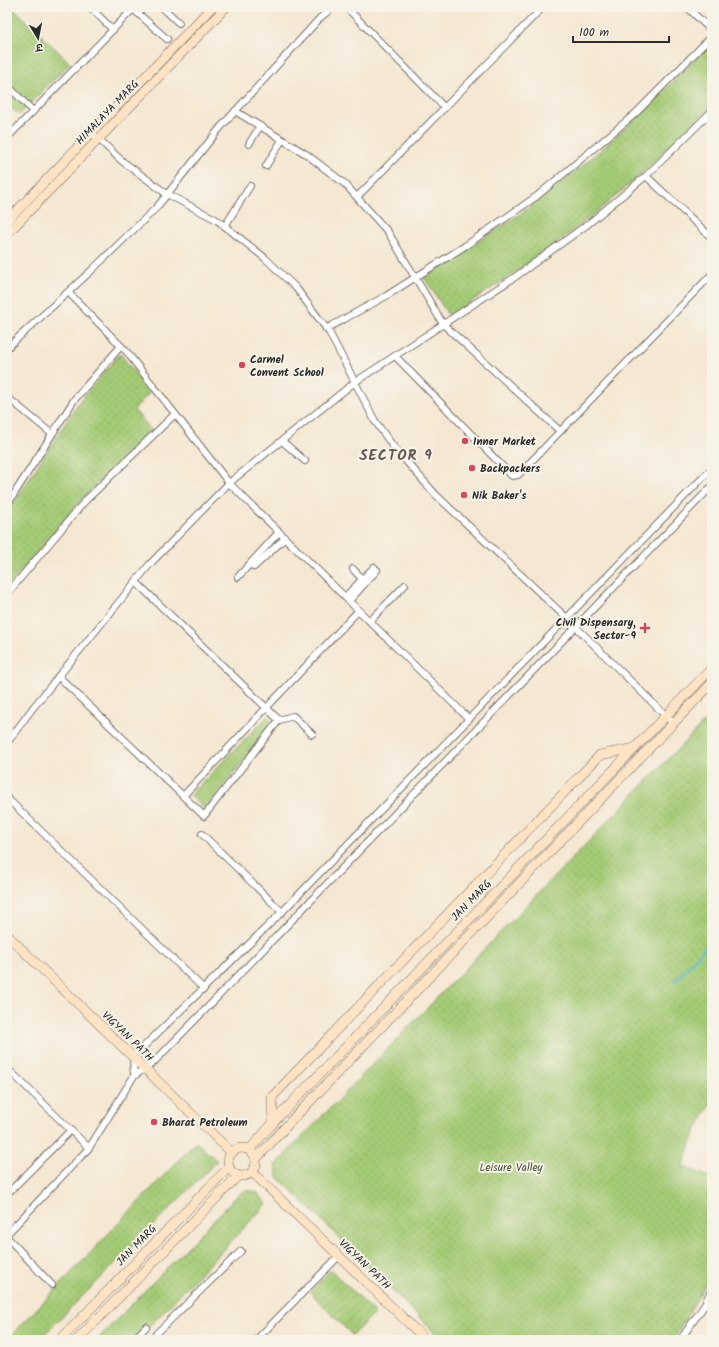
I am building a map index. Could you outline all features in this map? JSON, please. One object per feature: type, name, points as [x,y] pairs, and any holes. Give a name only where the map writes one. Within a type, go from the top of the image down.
[{"type":"main road","points":[[94,135],[212,7]]},
{"type":"main road","name":"HIMALAYA MARG","points":[[7,221],[226,7]]},
{"type":"main road","name":"HIMALAYA MARG","points":[[7,234],[94,135]]},
{"type":"main road","name":"JAN MARG","points":[[249,1150],[273,1123],[712,668]]},
{"type":"main road","name":"JAN MARG","points":[[256,1159],[712,683]]},
{"type":"main road","points":[[273,1123],[272,1097],[600,755],[635,748]]},
{"type":"main road","name":"VIGYAN PATH","points":[[7,935],[232,1153]]},
{"type":"main road","points":[[77,1340],[238,1176],[248,1175],[252,1172],[256,1159],[249,1150],[242,1149],[232,1153],[228,1160],[229,1166],[238,1176]]},
{"type":"main road","name":"JAN MARG","points":[[60,1340],[229,1166]]},
{"type":"main road","name":"VIGYAN PATH","points":[[252,1172],[426,1340]]},
{"type":"street","points":[[90,7],[113,30]]},
{"type":"street","points":[[162,7],[179,23]]},
{"type":"street","points":[[7,348],[68,292],[157,206],[235,112],[320,18],[333,7]]},
{"type":"street","points":[[346,7],[444,108]]},
{"type":"street","points":[[356,197],[543,7]]},
{"type":"street","points":[[687,7],[712,31]]},
{"type":"street","points":[[7,138],[134,8],[167,39]]},
{"type":"street","points":[[326,329],[416,277],[465,246],[537,196],[636,113],[712,36]]},
{"type":"street","points":[[7,86],[33,111]]},
{"type":"street","points":[[7,743],[58,676],[150,564],[229,483],[354,382],[516,277],[588,224],[646,176],[712,111]]},
{"type":"street","points":[[235,112],[306,154],[345,184],[388,232],[443,324],[560,431]]},
{"type":"street","points":[[249,144],[260,126]]},
{"type":"street","points":[[94,135],[122,161],[167,194],[217,220],[225,226],[265,258],[296,288],[326,329],[375,421],[392,445],[436,494],[576,627],[673,723]]},
{"type":"street","points":[[266,166],[282,140]]},
{"type":"street","points":[[646,176],[712,238]]},
{"type":"street","points":[[225,226],[250,186]]},
{"type":"street","points":[[395,356],[512,476],[518,475],[712,274]]},
{"type":"street","points":[[68,292],[121,346],[229,483],[469,719]]},
{"type":"street","points":[[7,505],[74,400],[121,346]]},
{"type":"street","points":[[7,397],[52,434]]},
{"type":"street","points":[[7,594],[85,501],[174,415]]},
{"type":"street","points":[[282,441],[305,461]]},
{"type":"street","points":[[134,1076],[133,1057],[282,912],[712,468]]},
{"type":"street","points":[[52,1285],[7,1235],[89,1148],[134,1076],[145,1070],[205,1010],[712,486]]},
{"type":"street","points":[[238,577],[279,532]]},
{"type":"street","points":[[254,567],[285,538]]},
{"type":"street","points":[[353,569],[362,579]]},
{"type":"street","points":[[375,569],[347,599],[362,579],[375,569]]},
{"type":"street","points":[[136,582],[279,720]]},
{"type":"street","points":[[370,621],[406,585]]},
{"type":"street","points":[[183,796],[359,610]]},
{"type":"street","points":[[58,676],[204,816],[279,720],[293,716],[312,734]]},
{"type":"street","points":[[7,798],[204,989]]},
{"type":"street","points":[[202,834],[282,912]]},
{"type":"street","points":[[7,1068],[89,1148]]},
{"type":"street","points":[[7,1194],[71,1130]]},
{"type":"street","points":[[156,1334],[241,1251]]},
{"type":"street","points":[[256,1340],[339,1256]]},
{"type":"street","points":[[680,1340],[704,1306],[712,1288]]},
{"type":"street","points":[[133,1340],[145,1325],[162,1340]]},
{"type":"green space","points":[[7,7],[12,7],[70,63],[19,115],[7,104]]},
{"type":"green space","points":[[712,42],[712,105],[669,148],[620,193],[573,231],[449,316],[423,276],[484,238],[542,198],[565,180],[609,143]]},
{"type":"green space","points":[[120,354],[150,392],[134,410],[151,430],[84,497],[7,588],[7,513],[79,402]]},
{"type":"green space","name":"Leisure Valley","points":[[712,714],[712,1102],[695,1132],[683,1166],[712,1178],[712,1269],[710,1276],[676,1335],[671,1340],[442,1340],[278,1177],[275,1165]]},
{"type":"green space","points":[[268,716],[273,722],[205,810],[190,795]]},
{"type":"green space","points":[[196,1142],[217,1161],[39,1340],[7,1340]]},
{"type":"green space","points":[[247,1190],[257,1192],[267,1204],[136,1340],[97,1340],[239,1194]]},
{"type":"green space","points":[[331,1270],[375,1313],[352,1335],[310,1292]]},
{"type":"waterway","points":[[675,981],[712,940]]},
{"type":"place","name":"Carmel Convent School","points":[[242,365]]},
{"type":"place","name":"Inner Market","points":[[465,441]]},
{"type":"place","name":"Backpackers","points":[[472,468]]},
{"type":"place","name":"Nik Baker's","points":[[464,495]]},
{"type":"place","name":"Civil Dispensary, Sector-9","points":[[645,628]]},
{"type":"place","name":"Bharat Petroleum","points":[[154,1122]]},
{"type":"district","name":"SECTOR 9","points":[[396,455]]}]
